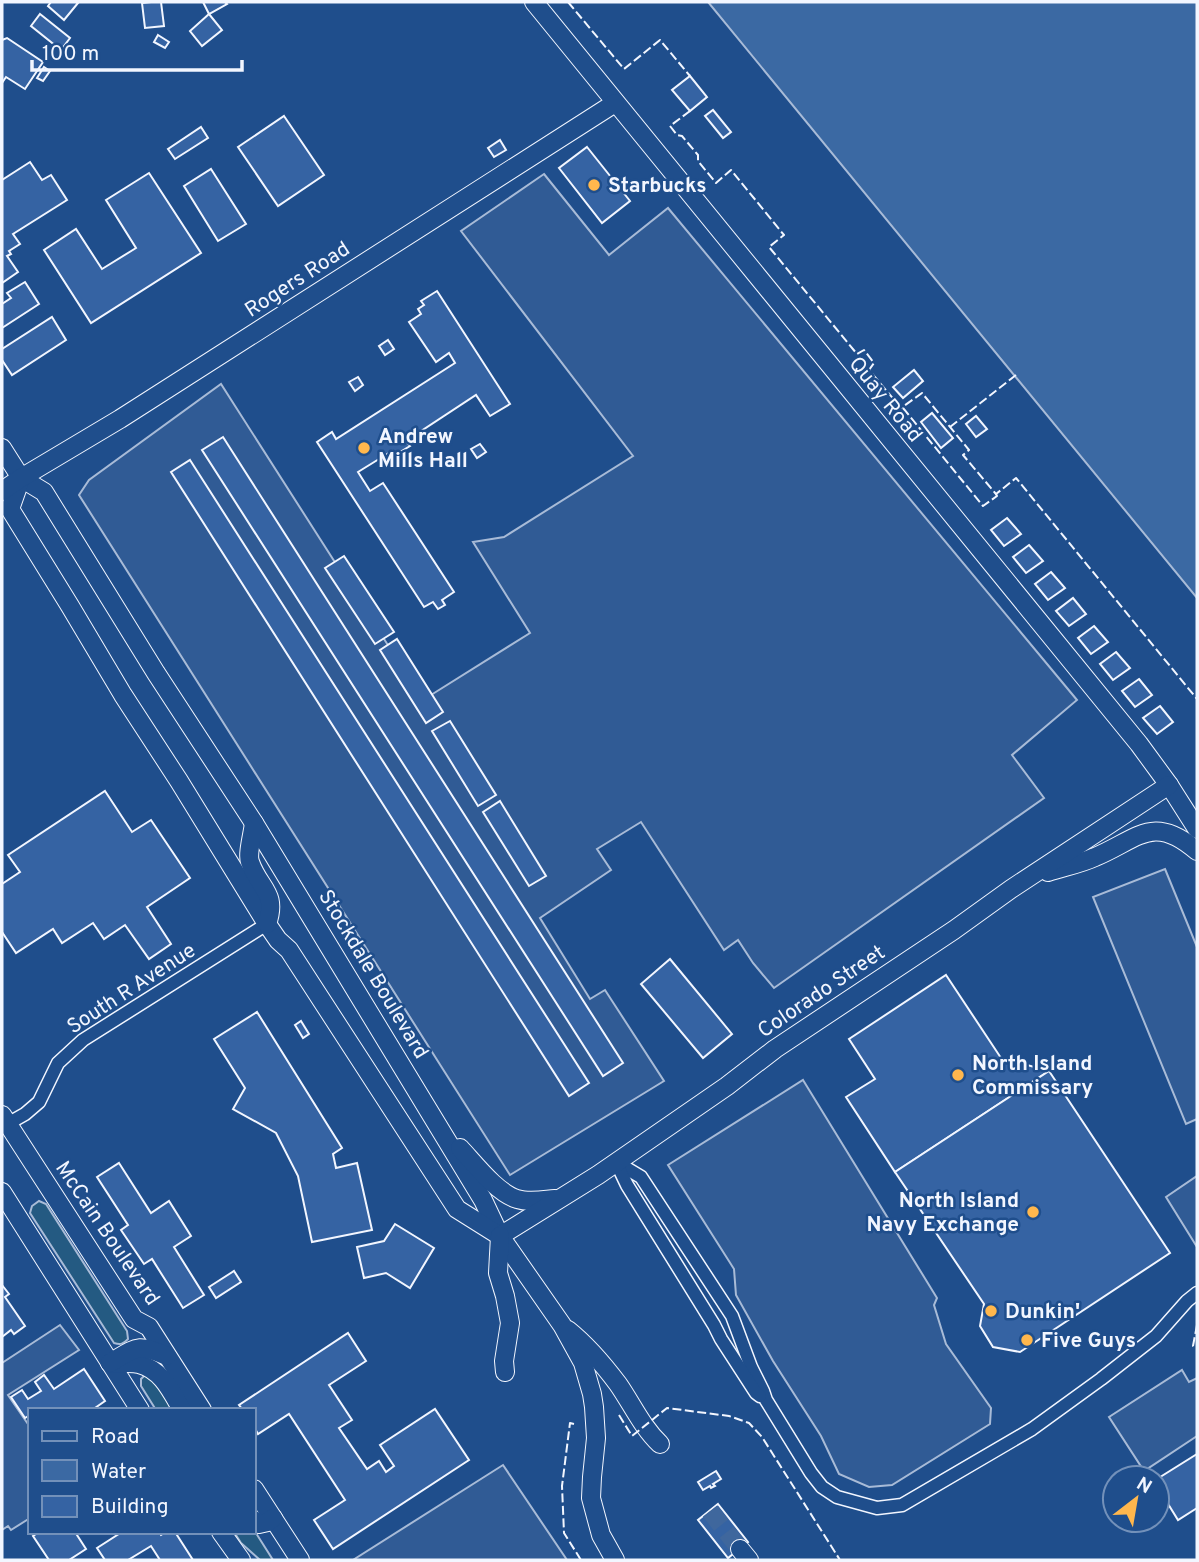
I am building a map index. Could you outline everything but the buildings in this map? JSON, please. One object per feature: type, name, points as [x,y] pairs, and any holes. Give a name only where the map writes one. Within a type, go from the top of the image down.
[{"type":"main road","name":"Quay Road","points":[[534,2],[1121,723],[1169,785],[1197,829]]},
{"type":"main road","name":"Rogers Road","points":[[2,491],[153,398],[615,103]]},
{"type":"main road","name":"Stockdale Boulevard","points":[[2,448],[21,478],[44,492],[149,662],[254,823],[483,1200],[500,1236],[562,1325],[583,1363],[593,1394],[596,1438],[591,1499],[601,1535],[614,1560]]},
{"type":"main road","points":[[21,478],[10,509],[267,924],[289,950],[457,1209],[500,1236],[498,1273],[510,1323],[504,1361],[505,1372]]},
{"type":"main road","name":"Colorado Street","points":[[500,1236],[598,1175],[727,1086],[775,1049],[1169,785]]},
{"type":"main road","points":[[254,823],[248,860],[269,895],[272,910],[267,924]]},
{"type":"main road","points":[[1028,878],[1095,858],[1133,837],[1150,831],[1163,831],[1184,839],[1197,851]]},
{"type":"main road","name":"McCain Boulevard","points":[[4,1122],[134,1319],[149,1327],[201,1408]]},
{"type":"main road","points":[[440,1128],[498,1187],[516,1199],[529,1201],[559,1198]]},
{"type":"main road","points":[[2,1192],[139,1408]]},
{"type":"main road","points":[[562,1325],[589,1347],[618,1384],[650,1435],[660,1444]]},
{"type":"main road","points":[[110,1363],[142,1348],[149,1348],[167,1356]]},
{"type":"main road","points":[[110,1363],[138,1364],[155,1371],[182,1408]]},
{"type":"main road","points":[[256,1492],[300,1560]]},
{"type":"main road","points":[[256,1522],[259,1524],[273,1518]]},
{"type":"main road","points":[[222,1534],[241,1560]]},
{"type":"street","name":"South R Avenue","points":[[4,1122],[25,1114],[40,1102],[58,1063],[83,1040],[267,924]]},
{"type":"street","points":[[616,1162],[627,1185],[721,1339],[756,1393],[766,1400]]},
{"type":"street","points":[[616,1162],[641,1177],[732,1316],[766,1400],[811,1473],[822,1487],[837,1497],[877,1508],[902,1505],[1032,1429],[1156,1336],[1197,1293]]},
{"type":"shaded area","points":[[544,174],[609,255],[668,208],[1077,700],[1012,755],[1044,798],[774,988],[738,940],[724,950],[641,822],[597,849],[611,870],[540,918],[590,999],[605,990],[664,1081],[510,1175],[79,495],[89,480],[221,384],[423,700],[530,633],[473,542],[504,537],[633,456],[461,231]]},
{"type":"shaded area","points":[[1165,869],[1197,947],[1197,1119],[1186,1124],[1093,897]]},
{"type":"shaded area","points":[[803,1080],[937,1298],[934,1305],[946,1344],[991,1408],[990,1424],[892,1485],[869,1487],[839,1474],[821,1436],[773,1361],[736,1295],[734,1269],[668,1165]]},
{"type":"shaded area","points":[[1197,1176],[1197,1247],[1166,1197]]},
{"type":"shaded area","points":[[39,1201],[46,1204],[127,1331],[128,1339],[123,1343],[114,1343],[30,1213],[32,1206]]},
{"type":"shaded area","points":[[60,1325],[79,1350],[8,1395],[28,1424],[28,1519],[11,1530],[8,1526],[2,1530],[2,1363]]},
{"type":"shaded area","points":[[1182,1370],[1189,1382],[1197,1378],[1197,1436],[1155,1464],[1139,1464],[1109,1417]]},
{"type":"shaded area","points":[[151,1373],[176,1408],[155,1408],[141,1386],[141,1379]]},
{"type":"shaded area","points":[[503,1465],[567,1560],[353,1560]]},
{"type":"shaded area","points":[[256,1533],[273,1560],[260,1560],[235,1534]]},
{"type":"water","points":[[708,2],[1197,2],[1197,598]]},
{"type":"tunnel","points":[[710,1511],[740,1549]]},
{"type":"fence","points":[[568,2],[624,69],[660,40],[690,76]]},
{"type":"fence","points":[[690,111],[670,126],[698,155],[698,161],[716,183],[731,170],[784,235],[769,247],[857,354],[864,350],[874,363],[869,370],[901,408],[922,393],[969,450],[963,455],[996,494],[1016,478],[1197,699]]},
{"type":"fence","points":[[950,427],[1016,375]]},
{"type":"fence","points":[[903,408],[983,506],[997,496],[996,494]]},
{"type":"fence","points":[[1197,1325],[1193,1346],[1197,1347]]},
{"type":"fence","points":[[619,1415],[632,1436],[667,1408],[729,1416],[749,1423],[762,1437],[840,1560]]},
{"type":"fence","points":[[574,1424],[570,1423],[562,1486],[564,1533],[581,1560]]},
{"type":"place","name":"Starbucks","points":[[594,185]]},
{"type":"place","name":"Andrew Mills Hall","points":[[364,448]]},
{"type":"place","name":"North Island Commissary","points":[[958,1075]]},
{"type":"place","name":"North Island Navy Exchange","points":[[1033,1212]]},
{"type":"place","name":"Dunkin'","points":[[991,1311]]},
{"type":"place","name":"Five Guys","points":[[1027,1340]]}]
